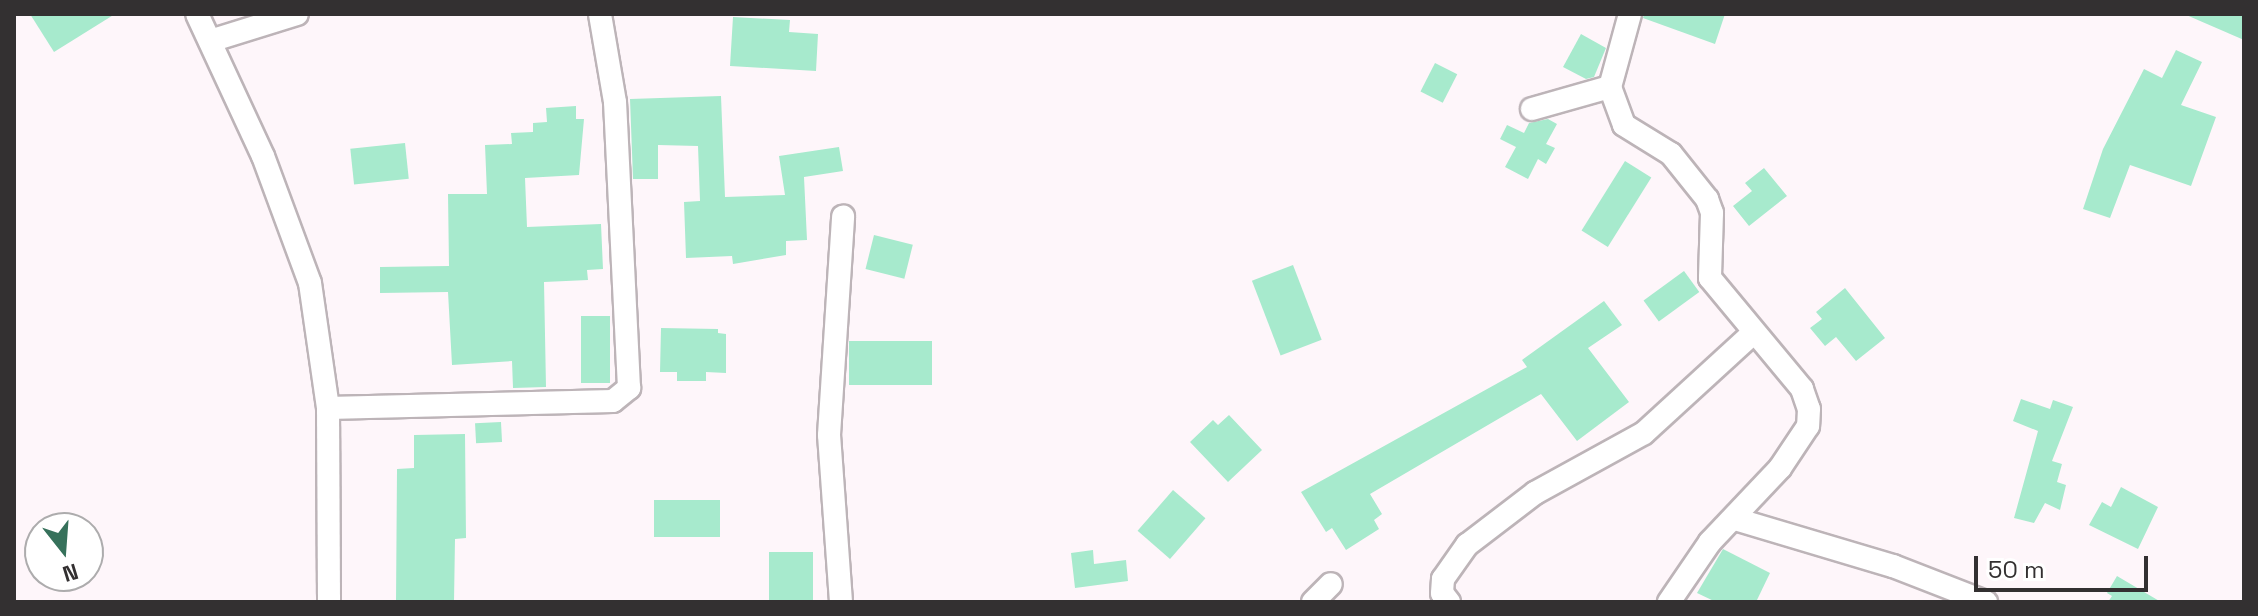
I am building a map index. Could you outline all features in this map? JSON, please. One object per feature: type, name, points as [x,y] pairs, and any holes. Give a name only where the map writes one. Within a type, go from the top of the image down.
[{"type":"street","points":[[197,14],[263,156],[310,283],[328,408],[329,602]]},
{"type":"street","points":[[210,41],[297,14]]},
{"type":"street","points":[[328,408],[613,401],[629,388],[615,102],[600,14]]},
{"type":"street","points":[[1630,14],[1610,87],[1624,125],[1671,154],[1707,199],[1712,213],[1710,278],[1751,335],[1802,389],[1809,409],[1808,426],[1735,519],[1710,542],[1669,602]]},
{"type":"street","points":[[1532,109],[1610,87]]},
{"type":"street","points":[[841,602],[829,435],[843,216]]},
{"type":"street","points":[[1449,602],[1442,593],[1443,579],[1467,545],[1535,493],[1644,433],[1751,335]]},
{"type":"street","points":[[1735,519],[1893,566],[1986,602]]},
{"type":"street","points":[[1313,602],[1331,584]]},
{"type":"building","points":[[30,14],[115,14],[54,52]]},
{"type":"building","points":[[1644,14],[1725,14],[1715,44],[1643,18]]},
{"type":"building","points":[[2184,14],[2244,14],[2244,40]]},
{"type":"building","points":[[733,17],[790,20],[789,32],[818,34],[816,71],[730,66]]},
{"type":"building","points":[[1581,34],[1606,48],[1594,77],[1586,79],[1563,67]]},
{"type":"building","points":[[2176,50],[2202,62],[2181,105],[2216,117],[2191,186],[2130,165],[2110,218],[2083,209],[2103,149],[2144,69],[2162,78]]},
{"type":"building","points":[[1435,63],[1457,74],[1443,103],[1420,92]]},
{"type":"building","points":[[721,96],[725,197],[785,195],[779,156],[839,147],[843,171],[804,177],[807,240],[786,241],[786,255],[733,264],[732,256],[686,258],[684,202],[700,201],[698,146],[658,145],[658,179],[633,179],[630,99]]},
{"type":"building","points":[[576,106],[576,119],[584,119],[579,175],[525,178],[527,227],[601,224],[603,269],[587,270],[588,280],[544,282],[546,387],[513,388],[512,361],[452,365],[448,292],[380,293],[380,267],[449,266],[448,194],[487,194],[485,145],[512,144],[511,133],[533,132],[533,123],[547,122],[546,108]]},
{"type":"building","points":[[1548,119],[1557,124],[1546,144],[1555,148],[1546,164],[1538,159],[1528,179],[1505,167],[1516,147],[1500,139],[1507,125],[1524,133],[1529,123]]},
{"type":"building","points":[[405,143],[409,179],[354,185],[350,149]]},
{"type":"building","points":[[1625,161],[1651,177],[1608,247],[1582,231]]},
{"type":"building","points":[[1764,168],[1787,196],[1749,226],[1733,206],[1752,191],[1745,183]]},
{"type":"building","points":[[874,235],[913,245],[904,279],[866,269]]},
{"type":"building","points":[[1293,265],[1322,340],[1281,355],[1252,281]]},
{"type":"building","points":[[1684,271],[1699,292],[1659,321],[1644,300]]},
{"type":"building","points":[[1845,288],[1885,338],[1856,361],[1836,337],[1825,346],[1810,328],[1822,319],[1816,312]]},
{"type":"building","points":[[1604,301],[1622,325],[1588,348],[1629,402],[1577,441],[1541,394],[1370,494],[1382,514],[1374,520],[1379,529],[1346,550],[1332,528],[1326,532],[1301,492],[1527,367],[1522,360]]},
{"type":"building","points":[[581,316],[610,316],[610,383],[581,383]]},
{"type":"building","points":[[661,328],[718,329],[718,333],[726,334],[726,373],[706,372],[706,381],[677,381],[677,372],[660,372]]},
{"type":"building","points":[[849,341],[932,341],[932,385],[849,385]]},
{"type":"building","points":[[2021,399],[2050,409],[2053,400],[2073,407],[2052,461],[2062,464],[2057,482],[2066,485],[2060,510],[2045,503],[2034,523],[2014,518],[2038,431],[2013,421]]},
{"type":"building","points":[[1229,415],[1262,450],[1228,482],[1190,442],[1213,420],[1218,425]]},
{"type":"building","points":[[501,422],[502,442],[476,443],[475,423]]},
{"type":"building","points":[[465,434],[466,538],[455,539],[454,602],[396,602],[397,469],[414,468],[414,435]]},
{"type":"building","points":[[2121,487],[2158,507],[2138,549],[2089,525],[2102,502],[2111,507]]},
{"type":"building","points":[[1173,490],[1205,518],[1170,559],[1138,531]]},
{"type":"building","points":[[654,500],[720,500],[720,537],[654,537]]},
{"type":"building","points":[[1723,549],[1770,573],[1756,602],[1716,602],[1697,593]]},
{"type":"building","points":[[1093,550],[1094,564],[1126,560],[1128,581],[1075,588],[1071,553]]},
{"type":"building","points":[[769,552],[813,552],[813,602],[769,602]]},
{"type":"building","points":[[2117,576],[2161,602],[2108,602],[2112,596],[2107,593]]}]
